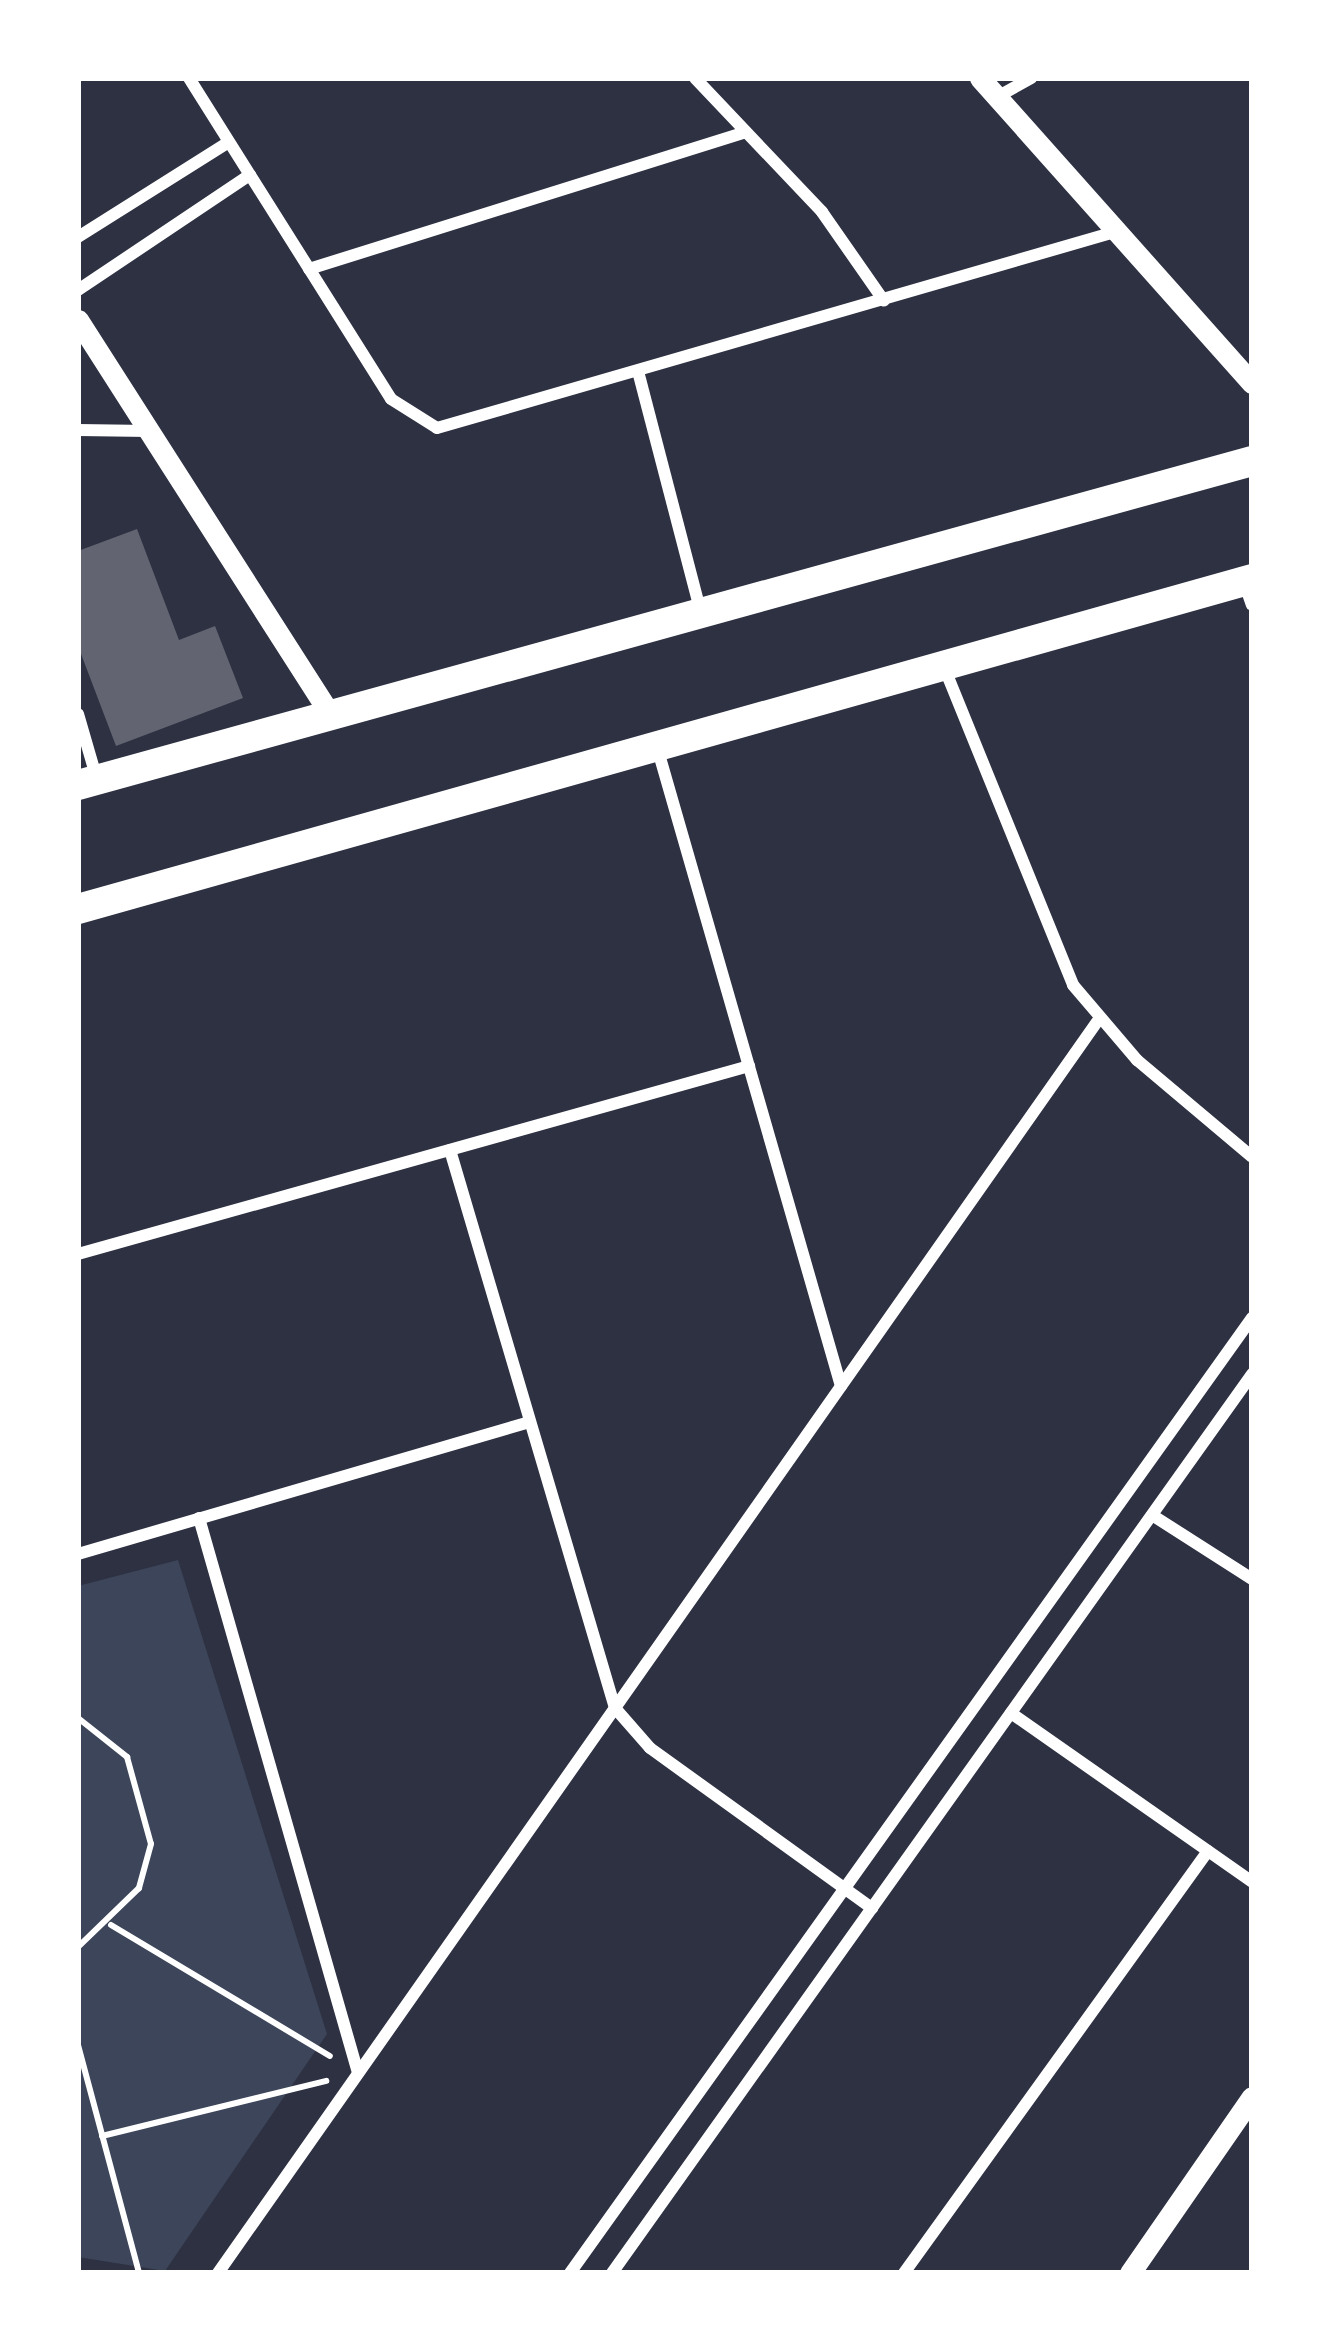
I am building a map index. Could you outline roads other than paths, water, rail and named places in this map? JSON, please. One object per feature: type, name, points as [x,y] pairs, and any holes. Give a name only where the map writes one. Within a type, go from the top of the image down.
[{"type":"main road","points":[[87,783],[1252,461]]},
{"type":"main road","points":[[78,909],[943,665],[1249,588]]},
{"type":"street","points":[[189,78],[391,399],[455,430],[1118,231]]},
{"type":"street","points":[[695,78],[822,212],[884,301]]},
{"type":"street","points":[[980,78],[1252,382]]},
{"type":"street","points":[[997,97],[1031,78]]},
{"type":"street","points":[[309,269],[746,132]]},
{"type":"street","points":[[78,237],[229,142]]},
{"type":"street","points":[[78,290],[250,175]]},
{"type":"street","points":[[78,320],[331,716]]},
{"type":"street","points":[[639,375],[701,614]]},
{"type":"street","points":[[78,430],[152,431]]},
{"type":"street","points":[[943,665],[1064,965],[1097,1022],[1252,1156]]},
{"type":"street","points":[[78,714],[87,783]]},
{"type":"street","points":[[656,746],[841,1386]]},
{"type":"street","points":[[218,2273],[1097,1022]]},
{"type":"street","points":[[78,1254],[749,1066]]},
{"type":"street","points":[[450,1150],[526,1424],[615,1708],[650,1748],[872,1908]]},
{"type":"street","points":[[570,2273],[1252,1318]]},
{"type":"street","points":[[612,2273],[1252,1374]]},
{"type":"street","points":[[78,1553],[526,1424]]},
{"type":"street","points":[[1151,1515],[1252,1580]]},
{"type":"street","points":[[199,1518],[358,2073]]},
{"type":"street","points":[[1011,1713],[1252,1882]]},
{"type":"street","points":[[904,2273],[1208,1851]]},
{"type":"street","points":[[1130,2273],[1252,2097]]}]
